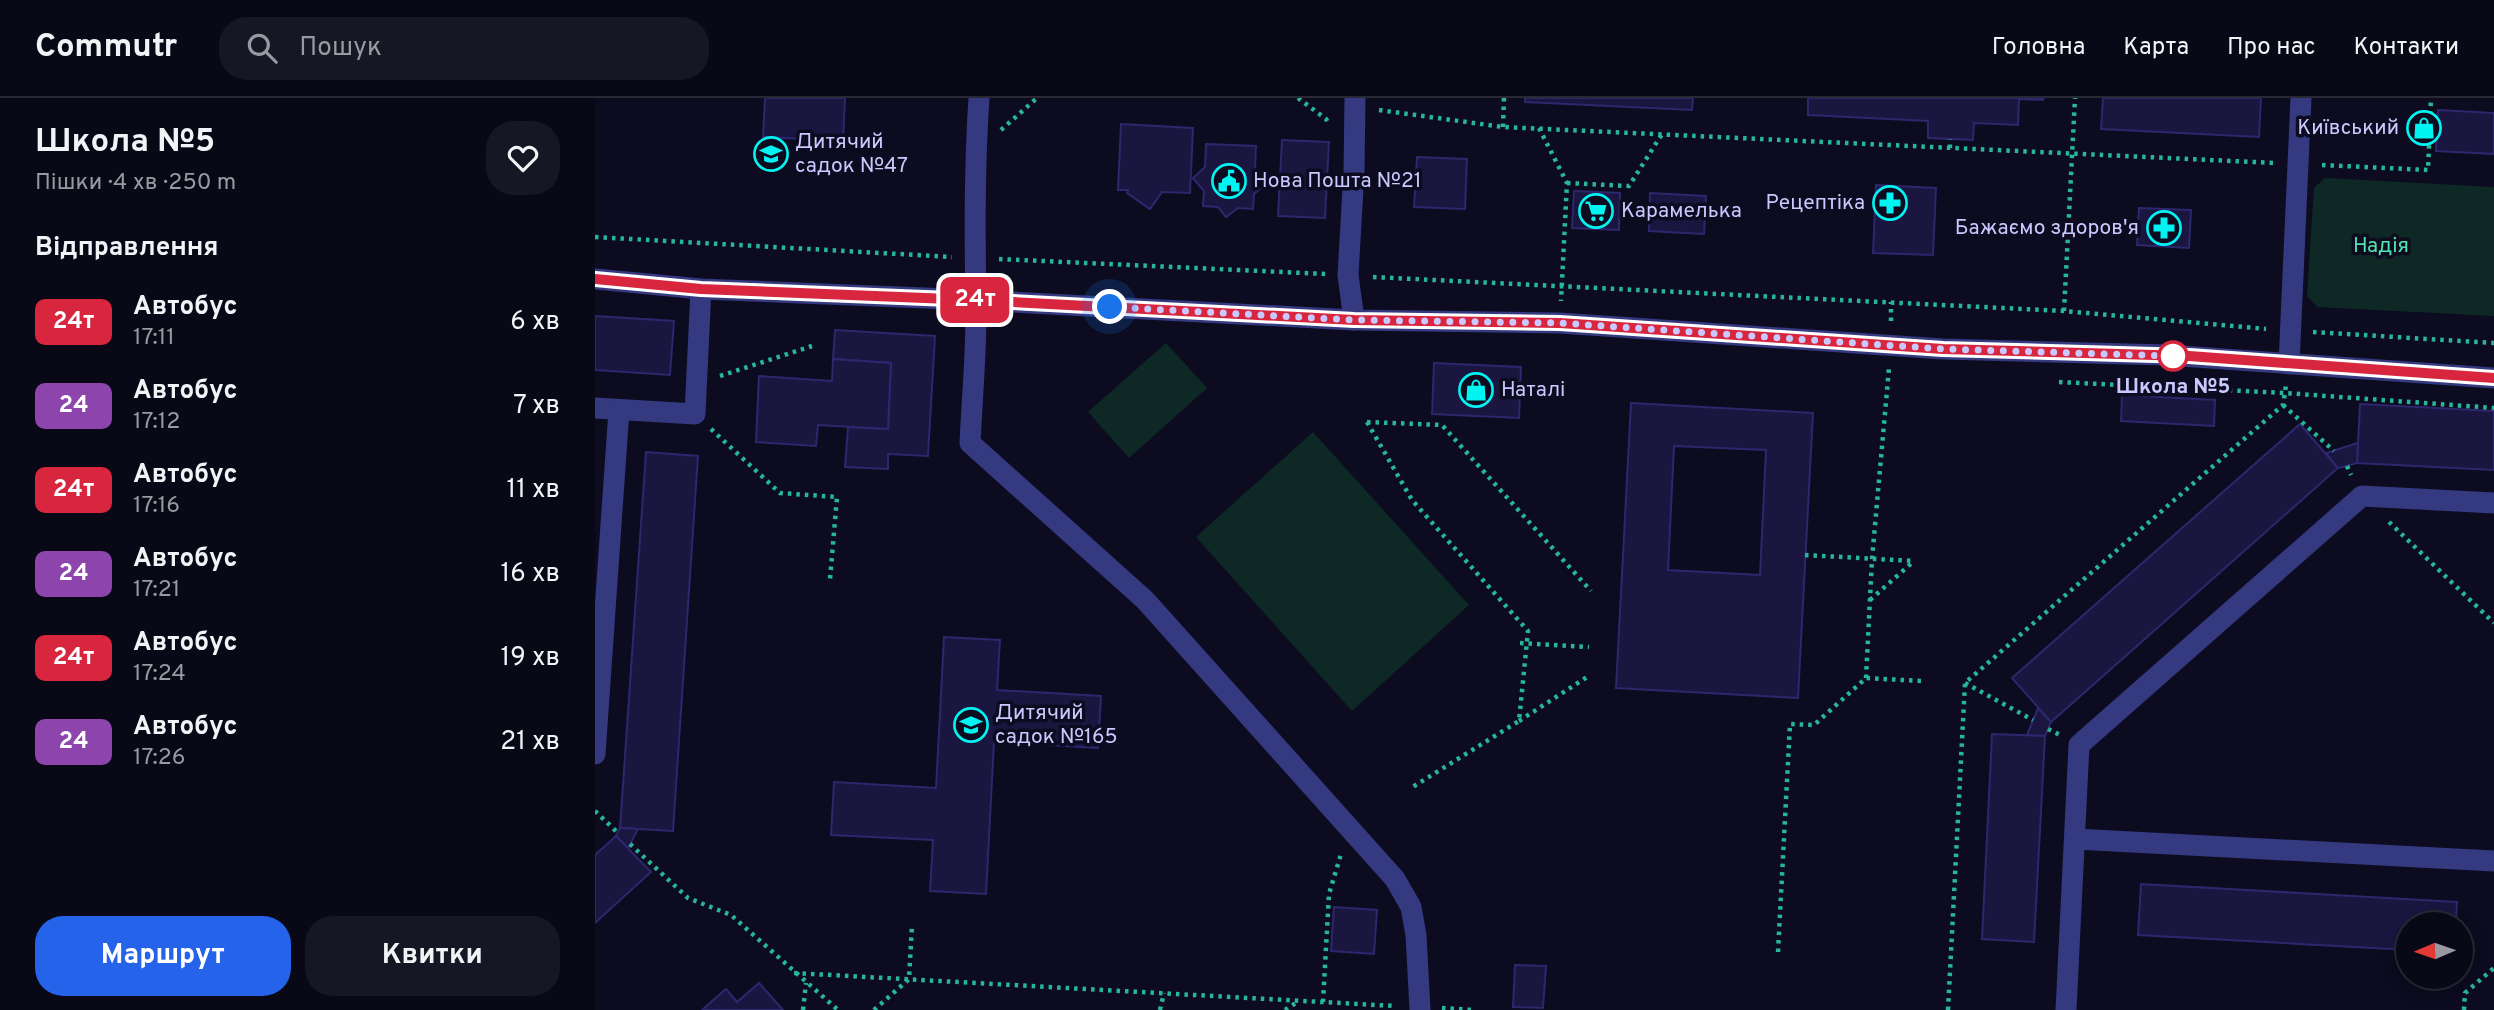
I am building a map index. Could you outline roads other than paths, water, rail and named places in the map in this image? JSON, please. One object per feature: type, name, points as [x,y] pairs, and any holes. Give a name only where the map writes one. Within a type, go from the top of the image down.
[{"type":"street","points":[[979,98],[975,152],[975,300],[970,443],[1145,600],[1395,879],[1411,907],[1416,935],[1420,1009]]},
{"type":"street","points":[[2289,364],[2301,98]]},
{"type":"street","points":[[1354,320],[1347,275],[1354,171],[1355,103]]},
{"type":"street","points":[[595,279],[701,289],[1354,320],[1560,323],[1943,349],[2189,356],[2494,378]]},
{"type":"street","points":[[595,408],[695,414],[701,289]]},
{"type":"street","points":[[595,754],[619,410]]},
{"type":"street","points":[[2066,1010],[2079,745],[2362,496],[2494,503]]},
{"type":"street","points":[[2074,839],[2494,861]]},
{"type":"place","name":"Київський","points":[[2424,128]]},
{"type":"place","name":"Дитячий садок №47","points":[[771,154]]},
{"type":"place","name":"Нова Пошта №21","points":[[1229,181]]},
{"type":"place","name":"Рецептіка","points":[[1890,203]]},
{"type":"place","name":"Карамелька","points":[[1596,211]]},
{"type":"place","name":"Бажаємо здоров'я","points":[[2164,228]]},
{"type":"place","name":"Школа №5","points":[[2173,356]]},
{"type":"place","name":"Наталі","points":[[1476,390]]},
{"type":"place","name":"Дитячий садок №165","points":[[971,725]]},
{"type":"park label","name":"Надія","points":[[2381,246]]}]
